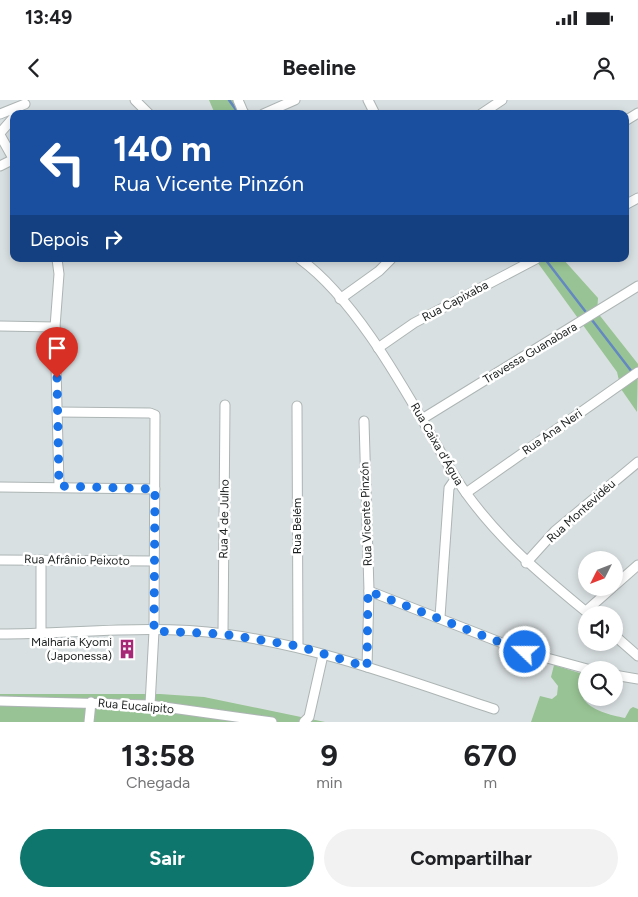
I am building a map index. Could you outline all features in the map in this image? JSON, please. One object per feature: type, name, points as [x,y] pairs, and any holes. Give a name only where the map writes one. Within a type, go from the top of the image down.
[{"type":"street","points":[[135,100],[145,110]]},
{"type":"street","points":[[272,110],[294,100]]},
{"type":"street","points":[[487,110],[502,100]]},
{"type":"street","points":[[2,113],[27,102]]},
{"type":"street","points":[[10,122],[0,134],[10,153]]},
{"type":"street","points":[[57,262],[55,327],[59,486]]},
{"type":"street","name":"Rua Caixa d'Água","points":[[303,262],[340,299],[378,348],[466,493],[526,562],[579,606]]},
{"type":"street","points":[[340,299],[379,271],[388,262]]},
{"type":"street","name":"Rua Capixaba","points":[[378,348],[414,323],[530,262]]},
{"type":"street","name":"Travessa Guanabara","points":[[422,419],[638,286]]},
{"type":"street","points":[[0,326],[55,327]]},
{"type":"street","name":"Rua Ana Neri","points":[[466,493],[638,372]]},
{"type":"street","name":"Rua 4 de Julho","points":[[223,634],[225,405]]},
{"type":"street","name":"Rua Belém","points":[[297,406],[298,646]]},
{"type":"street","points":[[58,412],[150,412],[155,415],[154,631],[150,705]]},
{"type":"street","name":"Rua Vicente Pinzón","points":[[364,421],[368,591],[367,667]]},
{"type":"street","name":"Rua Montevidéu","points":[[526,562],[555,531],[638,462]]},
{"type":"street","points":[[440,617],[449,488],[456,478]]},
{"type":"street","points":[[0,487],[59,486],[155,489]]},
{"type":"street","name":"Rua Afrânio Peixoto","points":[[0,560],[154,561]]},
{"type":"street","points":[[41,560],[41,634]]},
{"type":"street","points":[[623,578],[638,565]]},
{"type":"street","points":[[368,591],[440,617],[525,652],[578,666]]},
{"type":"street","points":[[595,606],[604,596]]},
{"type":"street","points":[[0,634],[154,631],[223,634],[298,646],[494,710]]},
{"type":"street","points":[[623,642],[637,652]]},
{"type":"street","points":[[304,722],[308,717],[323,655]]},
{"type":"street","points":[[623,676],[638,679]]},
{"type":"street","name":"Rua Eucalipito","points":[[0,701],[150,705],[272,722]]},
{"type":"street","points":[[89,722],[91,702]]},
{"type":"green space","points":[[209,100],[238,100],[249,110],[213,110]]},
{"type":"green space","points":[[537,262],[566,262],[598,298],[597,312],[638,364],[637,412],[621,389],[617,372]]},
{"type":"green space","points":[[554,665],[578,672],[578,706],[591,706],[602,712],[625,718],[633,707],[638,709],[638,722],[531,722],[540,696],[552,699],[557,695],[558,686],[551,677]]},
{"type":"green space","points":[[0,694],[160,694],[204,697],[325,722],[0,722]]},
{"type":"waterway","points":[[229,100],[236,110]]},
{"type":"waterway","points":[[547,262],[632,372]]},
{"type":"place","name":"Malharia Kyomi (Japonessa)","points":[[127,649]]},
{"type":"route","points":[[57,378],[59,486],[155,489],[154,631],[223,634],[298,646],[367,667],[368,591],[440,617],[525,652]]}]
